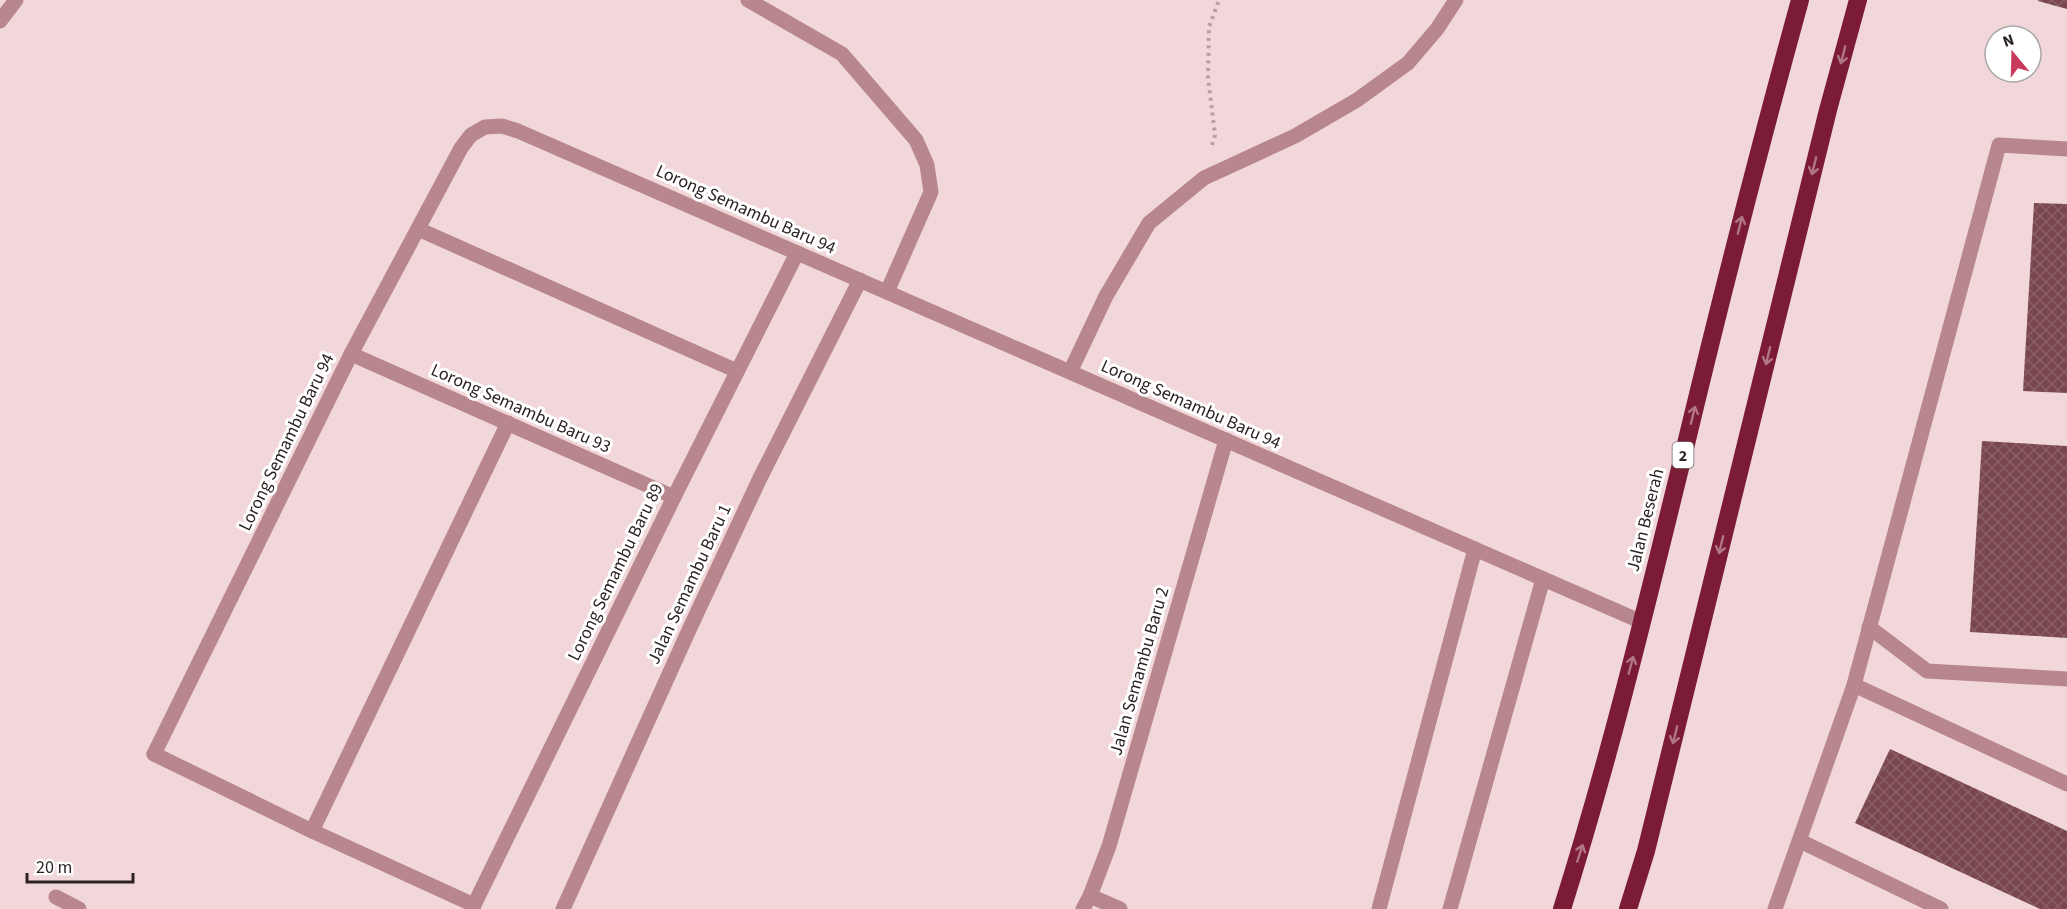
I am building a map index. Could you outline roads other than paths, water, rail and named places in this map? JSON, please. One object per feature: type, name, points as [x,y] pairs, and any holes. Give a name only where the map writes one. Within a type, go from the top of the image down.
[{"type":"highway","name":"Jalan Beserah","points":[[1562,909],[1586,833],[1642,622],[1724,287],[1800,0]]},
{"type":"highway","points":[[1628,909],[1649,839],[1828,110],[1858,0]]},
{"type":"street","points":[[0,21],[16,0]]},
{"type":"street","points":[[748,0],[842,54],[916,140],[927,165],[930,192],[887,292]]},
{"type":"street","points":[[1070,372],[1106,296],[1149,223],[1204,178],[1295,136],[1357,100],[1408,63],[1437,29],[1456,0]]},
{"type":"street","name":"Lorong Semambu Baru 94","points":[[312,831],[154,754],[351,354],[461,148],[471,135],[484,127],[502,126],[518,131],[1642,622]]},
{"type":"street","points":[[1775,909],[1854,685],[1999,145],[2067,149]]},
{"type":"street","points":[[418,229],[737,371]]},
{"type":"street","name":"Lorong Semambu Baru 89","points":[[473,907],[674,497],[797,253]]},
{"type":"street","name":"Jalan Semambu Baru 1","points":[[563,909],[745,510],[860,280]]},
{"type":"street","name":"Lorong Semambu Baru 93","points":[[351,354],[674,497]]},
{"type":"street","points":[[473,907],[312,831],[508,423]]},
{"type":"street","name":"Jalan Semambu Baru 2","points":[[1087,902],[1109,846],[1226,440]]},
{"type":"street","points":[[1379,909],[1474,549]]},
{"type":"street","points":[[1450,909],[1543,579]]},
{"type":"street","points":[[1869,627],[1927,671],[2067,679]]},
{"type":"street","points":[[1854,685],[2067,784]]},
{"type":"street","points":[[1800,841],[1941,909]]},
{"type":"street","points":[[56,897],[79,909]]},
{"type":"street","points":[[1087,902],[1120,909]]}]
